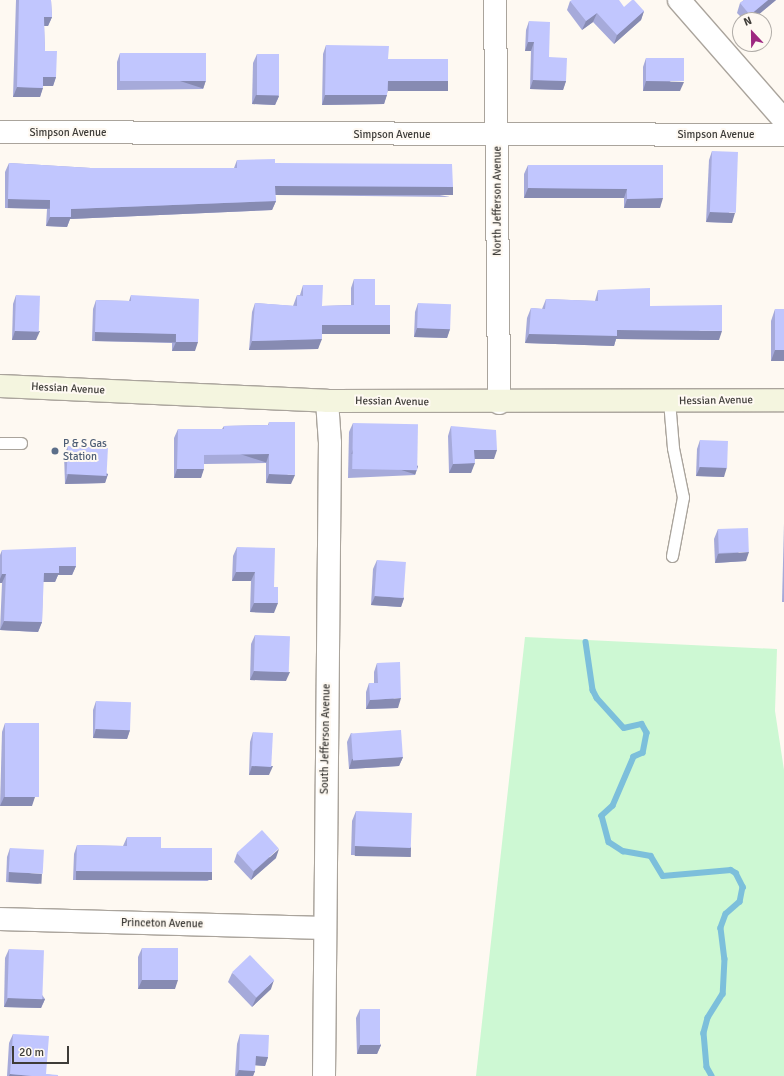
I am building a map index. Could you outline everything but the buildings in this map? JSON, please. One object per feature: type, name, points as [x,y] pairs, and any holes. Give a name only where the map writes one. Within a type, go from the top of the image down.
[{"type":"main road","name":"Hessian Avenue","points":[[0,386],[327,401],[499,403],[784,400]]},
{"type":"street","name":"North Jefferson Avenue","points":[[495,0],[498,135],[499,403]]},
{"type":"street","points":[[679,0],[784,120]]},
{"type":"street","name":"Simpson Avenue","points":[[0,132],[784,135]]},
{"type":"street","name":"South Jefferson Avenue","points":[[324,1076],[323,928],[330,443],[327,401]]},
{"type":"street","name":"Princeton Avenue","points":[[0,919],[323,928]]},
{"type":"lane","points":[[669,401],[673,448],[683,497],[672,556]]},
{"type":"lane","points":[[0,443],[21,443]]},
{"type":"green space","points":[[525,637],[777,649],[775,711],[784,770],[784,1076],[476,1076]]},
{"type":"waterway","points":[[586,642],[593,690],[597,698],[624,728],[642,724],[647,733],[643,753],[634,757],[613,806],[602,816],[609,842],[623,851],[651,856],[663,876],[731,870],[736,873],[743,887],[740,902],[726,914],[721,928],[725,959],[723,994],[708,1018],[704,1033],[707,1067],[712,1076]]},
{"type":"place","name":"P & S Gas Station","points":[[55,451]]}]
